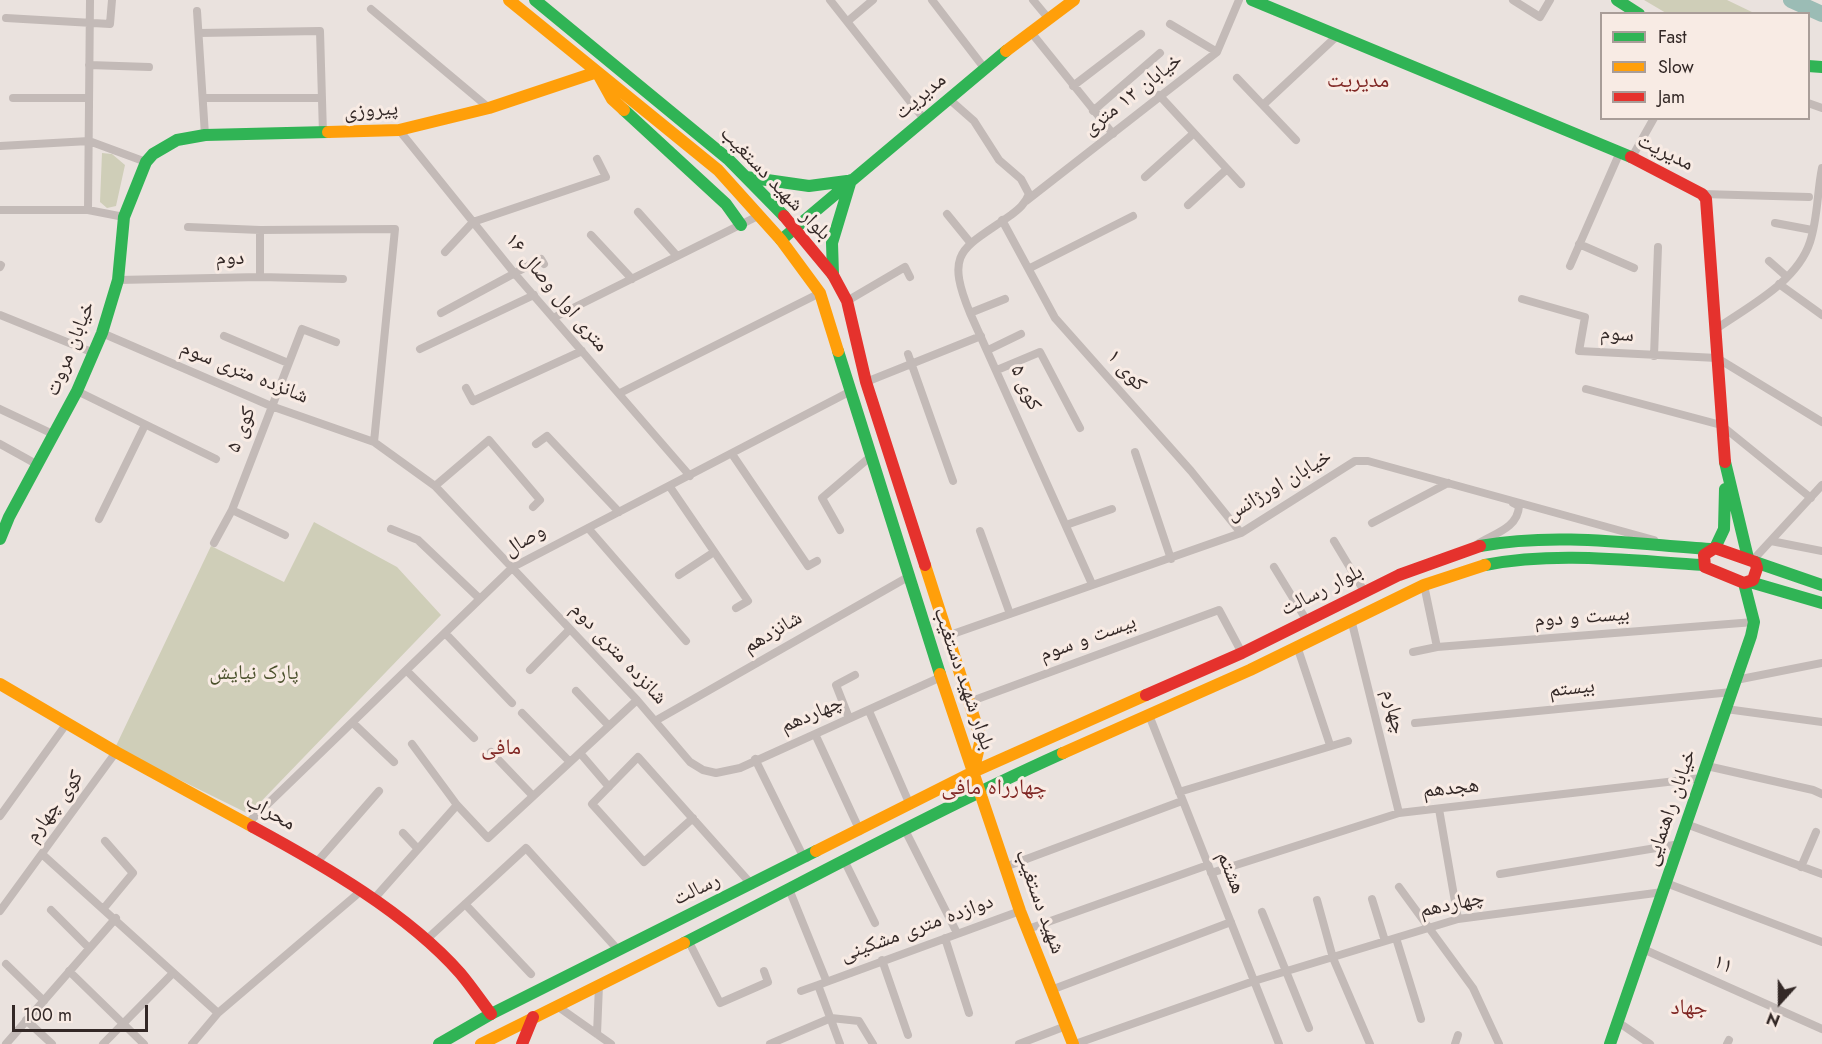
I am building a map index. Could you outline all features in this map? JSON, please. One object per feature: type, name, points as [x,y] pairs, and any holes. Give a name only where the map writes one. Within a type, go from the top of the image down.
[{"type":"main road","name":"بلوار شهید دستغیب","points":[[509,0],[718,170],[781,240],[820,293],[827,309],[849,392],[908,577],[973,772]]},
{"type":"main road","name":"بلوار شهید دستغیب","points":[[535,0],[720,152],[796,228],[833,275],[847,301],[866,382],[981,739],[973,772]]},
{"type":"main road","name":"مدیریت","points":[[781,240],[1030,32],[1074,0]]},
{"type":"main road","name":"مدیریت","points":[[1252,0],[1632,157],[1702,194],[1706,200],[1726,473],[1724,530],[1713,549],[1704,555],[1704,565]]},
{"type":"main road","points":[[1617,0],[1636,12]]},
{"type":"main road","name":"پیروزی","points":[[146,162],[153,154],[177,140],[205,135],[323,134],[399,130],[489,108],[597,72]]},
{"type":"main road","points":[[597,72],[612,99],[726,204],[741,225]]},
{"type":"main road","name":"خیابان مروت","points":[[0,539],[4,514],[38,465],[55,435],[102,333],[118,280],[124,217],[146,162]]},
{"type":"main road","points":[[746,177],[806,186],[833,185],[851,180]]},
{"type":"main road","points":[[833,275],[832,243],[851,180]]},
{"type":"main road","points":[[849,392],[866,382]]},
{"type":"main road","name":"مدیریت","points":[[1726,473],[1752,560]]},
{"type":"main road","name":"بلوار رسالت","points":[[973,772],[1242,653],[1399,575],[1472,548],[1513,540],[1559,538],[1713,549],[1752,560]]},
{"type":"main road","name":"بلوار رسالت","points":[[980,790],[1250,670],[1406,592],[1476,567],[1512,560],[1559,557],[1704,565]]},
{"type":"main road","points":[[1752,560],[1778,572],[1822,585]]},
{"type":"main road","points":[[1747,582],[1757,572],[1752,560]]},
{"type":"main road","points":[[1704,565],[1709,571],[1822,603]]},
{"type":"main road","points":[[1771,590],[1768,580],[1778,572]]},
{"type":"main road","points":[[1399,575],[1406,592]]},
{"type":"main road","points":[[1747,582],[1754,622]]},
{"type":"main road","name":"خیابان راهنمایی","points":[[1610,1044],[1707,766],[1754,622]]},
{"type":"main road","points":[[1242,653],[1250,670]]},
{"type":"main road","name":"محراب","points":[[0,684],[116,752],[317,862],[361,891],[426,940],[460,973],[492,1014]]},
{"type":"main road","name":"شهید دستغیب","points":[[973,772],[1020,911],[1074,1044]]},
{"type":"main road","name":"رسالت","points":[[439,1044],[492,1014],[807,858],[973,772]]},
{"type":"main road","name":"رسالت","points":[[481,1044],[497,1040],[533,1017],[845,862],[980,790]]},
{"type":"main road","points":[[807,858],[817,875]]},
{"type":"main road","points":[[522,1044],[533,1017]]},
{"type":"street","points":[[88,210],[90,0]]},
{"type":"street","points":[[6,18],[110,24],[112,0]]},
{"type":"street","points":[[830,0],[924,119]]},
{"type":"street","points":[[848,21],[873,0]]},
{"type":"street","points":[[932,0],[985,69]]},
{"type":"street","points":[[1033,0],[1048,18]]},
{"type":"street","points":[[1170,24],[1217,52],[1239,0]]},
{"type":"street","points":[[1513,0],[1540,17],[1550,0]]},
{"type":"street","points":[[371,9],[489,108]]},
{"type":"street","points":[[197,11],[205,135]]},
{"type":"street","points":[[199,33],[320,31],[323,134]]},
{"type":"street","points":[[1030,32],[1113,134]]},
{"type":"street","points":[[1073,86],[1141,34]]},
{"type":"street","points":[[1263,105],[1338,35]]},
{"type":"street","name":"خیابان ۱۲ متری","points":[[1002,220],[1113,134],[1159,95],[1217,52]]},
{"type":"street","points":[[1093,111],[1160,53]]},
{"type":"street","points":[[89,65],[148,67]]},
{"type":"street","points":[[1237,78],[1296,140]]},
{"type":"street","points":[[1159,95],[1241,184]]},
{"type":"street","points":[[13,98],[89,98]]},
{"type":"street","points":[[203,98],[322,98]]},
{"type":"street","points":[[949,99],[974,121],[999,160],[1021,179],[1029,194],[1026,201]]},
{"type":"street","points":[[1632,157],[1653,120]]},
{"type":"street","name":"۱۶ متری اول وصال","points":[[399,130],[515,274],[690,476]]},
{"type":"street","points":[[1145,177],[1194,133]]},
{"type":"street","points":[[0,146],[88,141],[146,162]]},
{"type":"street","points":[[1570,266],[1620,152]]},
{"type":"street","points":[[445,252],[473,222],[606,177],[597,159]]},
{"type":"street","points":[[1716,329],[1779,284],[1805,255],[1818,217],[1812,197],[1822,168]]},
{"type":"street","points":[[1188,205],[1227,169]]},
{"type":"street","points":[[1702,194],[1812,197]]},
{"type":"street","points":[[0,210],[88,210],[124,217]]},
{"type":"street","points":[[638,212],[677,256]]},
{"type":"street","points":[[947,214],[969,242],[1002,220]]},
{"type":"street","points":[[553,318],[758,216]]},
{"type":"street","points":[[1030,268],[1133,216]]},
{"type":"street","name":"کوی ۱","points":[[1002,220],[1055,318],[1191,471],[1241,533]]},
{"type":"street","points":[[1774,223],[1812,230]]},
{"type":"street","points":[[188,227],[260,230],[395,229],[374,442]]},
{"type":"street","points":[[260,230],[260,277]]},
{"type":"street","points":[[591,235],[632,279]]},
{"type":"street","name":"کوی ۵","points":[[969,242],[960,256],[957,276],[970,313],[1092,584]]},
{"type":"street","points":[[1579,244],[1634,268]]},
{"type":"street","points":[[1654,356],[1658,247]]},
{"type":"street","points":[[441,313],[541,259],[544,264]]},
{"type":"street","points":[[1769,261],[1786,276]]},
{"type":"street","points":[[847,301],[905,267],[910,277]]},
{"type":"street","name":"دوم","points":[[118,280],[260,277],[343,279]]},
{"type":"street","points":[[1779,284],[1822,315]]},
{"type":"street","points":[[620,393],[820,293]]},
{"type":"street","points":[[420,349],[534,295]]},
{"type":"street","points":[[970,313],[1005,299]]},
{"type":"street","name":"سوم","points":[[1522,299],[1586,316],[1579,351],[1717,358]]},
{"type":"street","points":[[0,315],[94,353]]},
{"type":"street","name":"کوی ۵","points":[[214,543],[231,510],[302,329],[336,342]]},
{"type":"street","name":"شانزده متری سوم","points":[[102,333],[271,406],[374,442],[435,486],[513,567]]},
{"type":"street","points":[[988,350],[1021,334]]},
{"type":"street","points":[[224,336],[288,363]]},
{"type":"street","points":[[866,382],[981,336]]},
{"type":"street","points":[[466,388],[473,400],[582,351]]},
{"type":"street","points":[[997,370],[1040,352],[1080,428]]},
{"type":"street","points":[[908,354],[953,481]]},
{"type":"street","points":[[1717,358],[1822,422]]},
{"type":"street","points":[[1586,389],[1721,425],[1811,498]]},
{"type":"street","points":[[77,391],[216,459]]},
{"type":"street","name":"وصال","points":[[248,823],[513,567],[849,392]]},
{"type":"street","points":[[0,409],[55,435]]},
{"type":"street","points":[[99,519],[145,425]]},
{"type":"street","points":[[536,444],[547,436],[619,512]]},
{"type":"street","points":[[435,486],[489,440],[540,500],[533,507]]},
{"type":"street","points":[[0,444],[38,465]]},
{"type":"street","points":[[1135,452],[1171,559]]},
{"type":"street","points":[[732,454],[808,566],[817,561]]},
{"type":"street","points":[[840,530],[822,498],[870,457]]},
{"type":"street","name":"خیابان اورژانس","points":[[947,636],[1241,533],[1355,461],[1368,461],[1670,545]]},
{"type":"street","points":[[1372,524],[1448,483]]},
{"type":"street","points":[[1752,560],[1822,485]]},
{"type":"street","points":[[670,486],[748,601],[736,608]]},
{"type":"street","points":[[1472,548],[1514,523],[1519,515],[1519,506],[1508,500]]},
{"type":"street","points":[[1066,525],[1112,509]]},
{"type":"street","points":[[231,510],[285,535]]},
{"type":"street","points":[[588,528],[686,641]]},
{"type":"street","points":[[391,530],[418,540],[480,599]]},
{"type":"street","points":[[980,531],[1010,614]]},
{"type":"street","points":[[1334,541],[1364,591]]},
{"type":"street","points":[[1771,542],[1822,551]]},
{"type":"street","points":[[679,575],[714,552]]},
{"type":"street","name":"شانزده متری دوم","points":[[513,567],[696,767]]},
{"type":"street","points":[[1274,567],[1307,621]]},
{"type":"street","name":"شانزدهم","points":[[655,721],[908,577]]},
{"type":"street","points":[[1424,585],[1437,647]]},
{"type":"street","name":"بیست و سوم","points":[[969,702],[1219,610],[1242,653]]},
{"type":"street","name":"چهارم","points":[[1352,619],[1399,813]]},
{"type":"street","name":"بیست و دوم","points":[[1413,652],[1437,647],[1754,622]]},
{"type":"street","points":[[530,670],[570,629]]},
{"type":"street","points":[[445,633],[512,703]]},
{"type":"street","points":[[1297,646],[1330,745]]},
{"type":"street","name":"بیستم","points":[[1415,723],[1734,686],[1822,663]]},
{"type":"street","points":[[406,671],[474,738]]},
{"type":"street","points":[[849,718],[836,685],[855,675]]},
{"type":"street","name":"چهاردهم","points":[[696,767],[716,773],[728,772],[941,677]]},
{"type":"street","points":[[576,691],[609,726]]},
{"type":"street","points":[[412,744],[457,805],[488,838],[637,700]]},
{"type":"street","points":[[1726,709],[1822,722]]},
{"type":"street","points":[[869,711],[910,805]]},
{"type":"street","points":[[522,713],[570,762]]},
{"type":"street","name":"هشتم","points":[[1149,715],[1279,1044]]},
{"type":"street","points":[[0,816],[68,723]]},
{"type":"street","points":[[353,723],[394,762]]},
{"type":"street","points":[[815,734],[860,831]]},
{"type":"street","points":[[1179,792],[1348,741]]},
{"type":"street","name":"کوی چهارم","points":[[0,911],[116,752]]},
{"type":"street","points":[[491,752],[533,796]]},
{"type":"street","points":[[580,753],[609,787]]},
{"type":"street","points":[[693,818],[644,862],[592,804],[638,757],[693,818],[752,885]]},
{"type":"street","points":[[755,759],[801,852],[807,858]]},
{"type":"street","points":[[1707,766],[1822,794]]},
{"type":"street","name":"هجدهم","points":[[1028,929],[1209,869],[1399,813],[1702,778]]},
{"type":"street","points":[[317,862],[380,791]]},
{"type":"street","points":[[1005,867],[1182,801]]},
{"type":"street","points":[[373,900],[457,805]]},
{"type":"street","points":[[1439,808],[1458,919]]},
{"type":"street","points":[[1686,824],[1822,874]]},
{"type":"street","points":[[905,830],[957,933]]},
{"type":"street","points":[[1801,867],[1816,832]]},
{"type":"street","points":[[403,833],[418,849]]},
{"type":"street","points":[[104,908],[133,873],[105,841]]},
{"type":"street","points":[[1500,874],[1680,844]]},
{"type":"street","points":[[426,940],[526,848],[619,951]]},
{"type":"street","points":[[43,855],[116,918],[218,1013]]},
{"type":"street","points":[[845,862],[875,923]]},
{"type":"street","points":[[1399,887],[1473,988],[1499,1044]]},
{"type":"street","points":[[1664,888],[1822,942]]},
{"type":"street","name":"چهاردهم","points":[[1074,1044],[1254,981],[1287,973],[1427,927],[1458,919],[1664,888]]},
{"type":"street","points":[[789,889],[822,982],[840,1044]]},
{"type":"street","points":[[192,1044],[218,1013],[361,891]]},
{"type":"street","points":[[1372,899],[1385,941]]},
{"type":"street","points":[[1317,900],[1333,958],[1370,1044]]},
{"type":"street","points":[[465,904],[531,975]]},
{"type":"street","points":[[51,910],[89,948]]},
{"type":"street","name":"دوازده متری مشکینی","points":[[801,992],[822,982],[1020,911]]},
{"type":"street","points":[[1262,912],[1309,1028]]},
{"type":"street","points":[[6,1044],[116,918]]},
{"type":"street","points":[[1051,990],[1231,922]]},
{"type":"street","points":[[945,938],[969,1012]]},
{"type":"street","points":[[1396,938],[1420,1019]]},
{"type":"street","points":[[688,940],[720,1003],[768,982],[764,971]]},
{"type":"street","name":"۱۱","points":[[1643,949],[1822,1029]]},
{"type":"street","points":[[882,960],[908,1035]]},
{"type":"street","points":[[6,964],[44,1001]]},
{"type":"street","points":[[69,971],[144,1044]]},
{"type":"street","points":[[102,1044],[173,973]]},
{"type":"street","points":[[597,1034],[599,985]]},
{"type":"street","points":[[557,1006],[611,1044]]},
{"type":"street","points":[[770,1044],[831,1018],[859,1021],[873,1044]]},
{"type":"street","points":[[26,1020],[52,1044]]},
{"type":"street","points":[[1618,1022],[1650,1044]]},
{"type":"street","points":[[1019,1044],[1066,1026]]},
{"type":"street","points":[[1455,1044],[1458,1035]]},
{"type":"green space","points":[[1644,0],[1727,0],[1752,12],[1664,12]]},
{"type":"green space","points":[[102,153],[112,154],[125,165],[116,206],[107,208],[100,202]]},
{"type":"green space","name":"پارک نیایش","points":[[314,522],[397,567],[441,615],[249,814],[115,748],[211,546],[284,582]]},
{"type":"waterway","points":[[1791,0],[1822,14]]},
{"type":"traffic: fast","points":[[535,0],[728,159],[784,216]]},
{"type":"traffic: fast","points":[[1252,0],[1631,157]]},
{"type":"traffic: fast","points":[[1617,0],[1636,12]]},
{"type":"traffic: fast","points":[[781,240],[1006,51]]},
{"type":"traffic: fast","points":[[1810,66],[1822,67]]},
{"type":"traffic: fast","points":[[624,110],[726,204],[741,225]]},
{"type":"traffic: fast","points":[[0,539],[9,517],[77,391],[102,333],[118,280],[124,217],[146,162],[153,154],[177,140],[205,135],[328,132]]},
{"type":"traffic: fast","points":[[746,177],[809,186],[847,181]]},
{"type":"traffic: fast","points":[[833,275],[832,243],[851,180]]},
{"type":"traffic: fast","points":[[838,351],[940,674]]},
{"type":"traffic: fast","points":[[1725,462],[1748,558]]},
{"type":"traffic: fast","points":[[1715,548],[1724,529],[1725,489]]},
{"type":"traffic: fast","points":[[1480,546],[1566,539],[1710,549]]},
{"type":"traffic: fast","points":[[1485,565],[1567,558],[1704,565]]},
{"type":"traffic: fast","points":[[1755,562],[1822,585]]},
{"type":"traffic: fast","points":[[1750,582],[1822,603]]},
{"type":"traffic: fast","points":[[1610,1044],[1751,636],[1754,622],[1744,583]]},
{"type":"traffic: fast","points":[[684,943],[920,822],[1063,753]]},
{"type":"traffic: fast","points":[[439,1044],[491,1014],[816,851]]},
{"type":"traffic: slow","points":[[509,0],[718,170],[781,240],[820,293],[838,351]]},
{"type":"traffic: slow","points":[[1006,51],[1074,0]]},
{"type":"traffic: slow","points":[[328,132],[399,130],[489,108],[597,72],[612,99],[624,110]]},
{"type":"traffic: slow","points":[[925,565],[981,739],[973,772]]},
{"type":"traffic: slow","points":[[1063,753],[1250,670],[1424,585],[1485,565]]},
{"type":"traffic: slow","points":[[940,674],[1020,911],[1073,1044]]},
{"type":"traffic: slow","points":[[0,684],[116,752],[253,827]]},
{"type":"traffic: slow","points":[[816,851],[973,772],[1146,695]]},
{"type":"traffic: slow","points":[[481,1044],[684,943]]},
{"type":"traffic: jam","points":[[1631,157],[1702,194],[1706,199],[1725,462]]},
{"type":"traffic: jam","points":[[784,216],[833,275],[847,301],[866,382],[925,565]]},
{"type":"traffic: jam","points":[[1146,695],[1242,653],[1399,575],[1480,546]]},
{"type":"traffic: jam","points":[[1715,548],[1755,562],[1757,568],[1753,580],[1744,583],[1705,567],[1704,555],[1715,548]]},
{"type":"traffic: jam","points":[[253,827],[307,857],[390,910],[439,951],[460,973],[491,1014]]},
{"type":"traffic: jam","points":[[522,1044],[533,1017]]},
{"type":"district","name":"مدیریت","points":[[1358,82]]},
{"type":"district","name":"مافی","points":[[501,749]]},
{"type":"district","name":"چهارراه مافی","points":[[994,789]]},
{"type":"district","name":"جهاد","points":[[1689,1009]]}]
